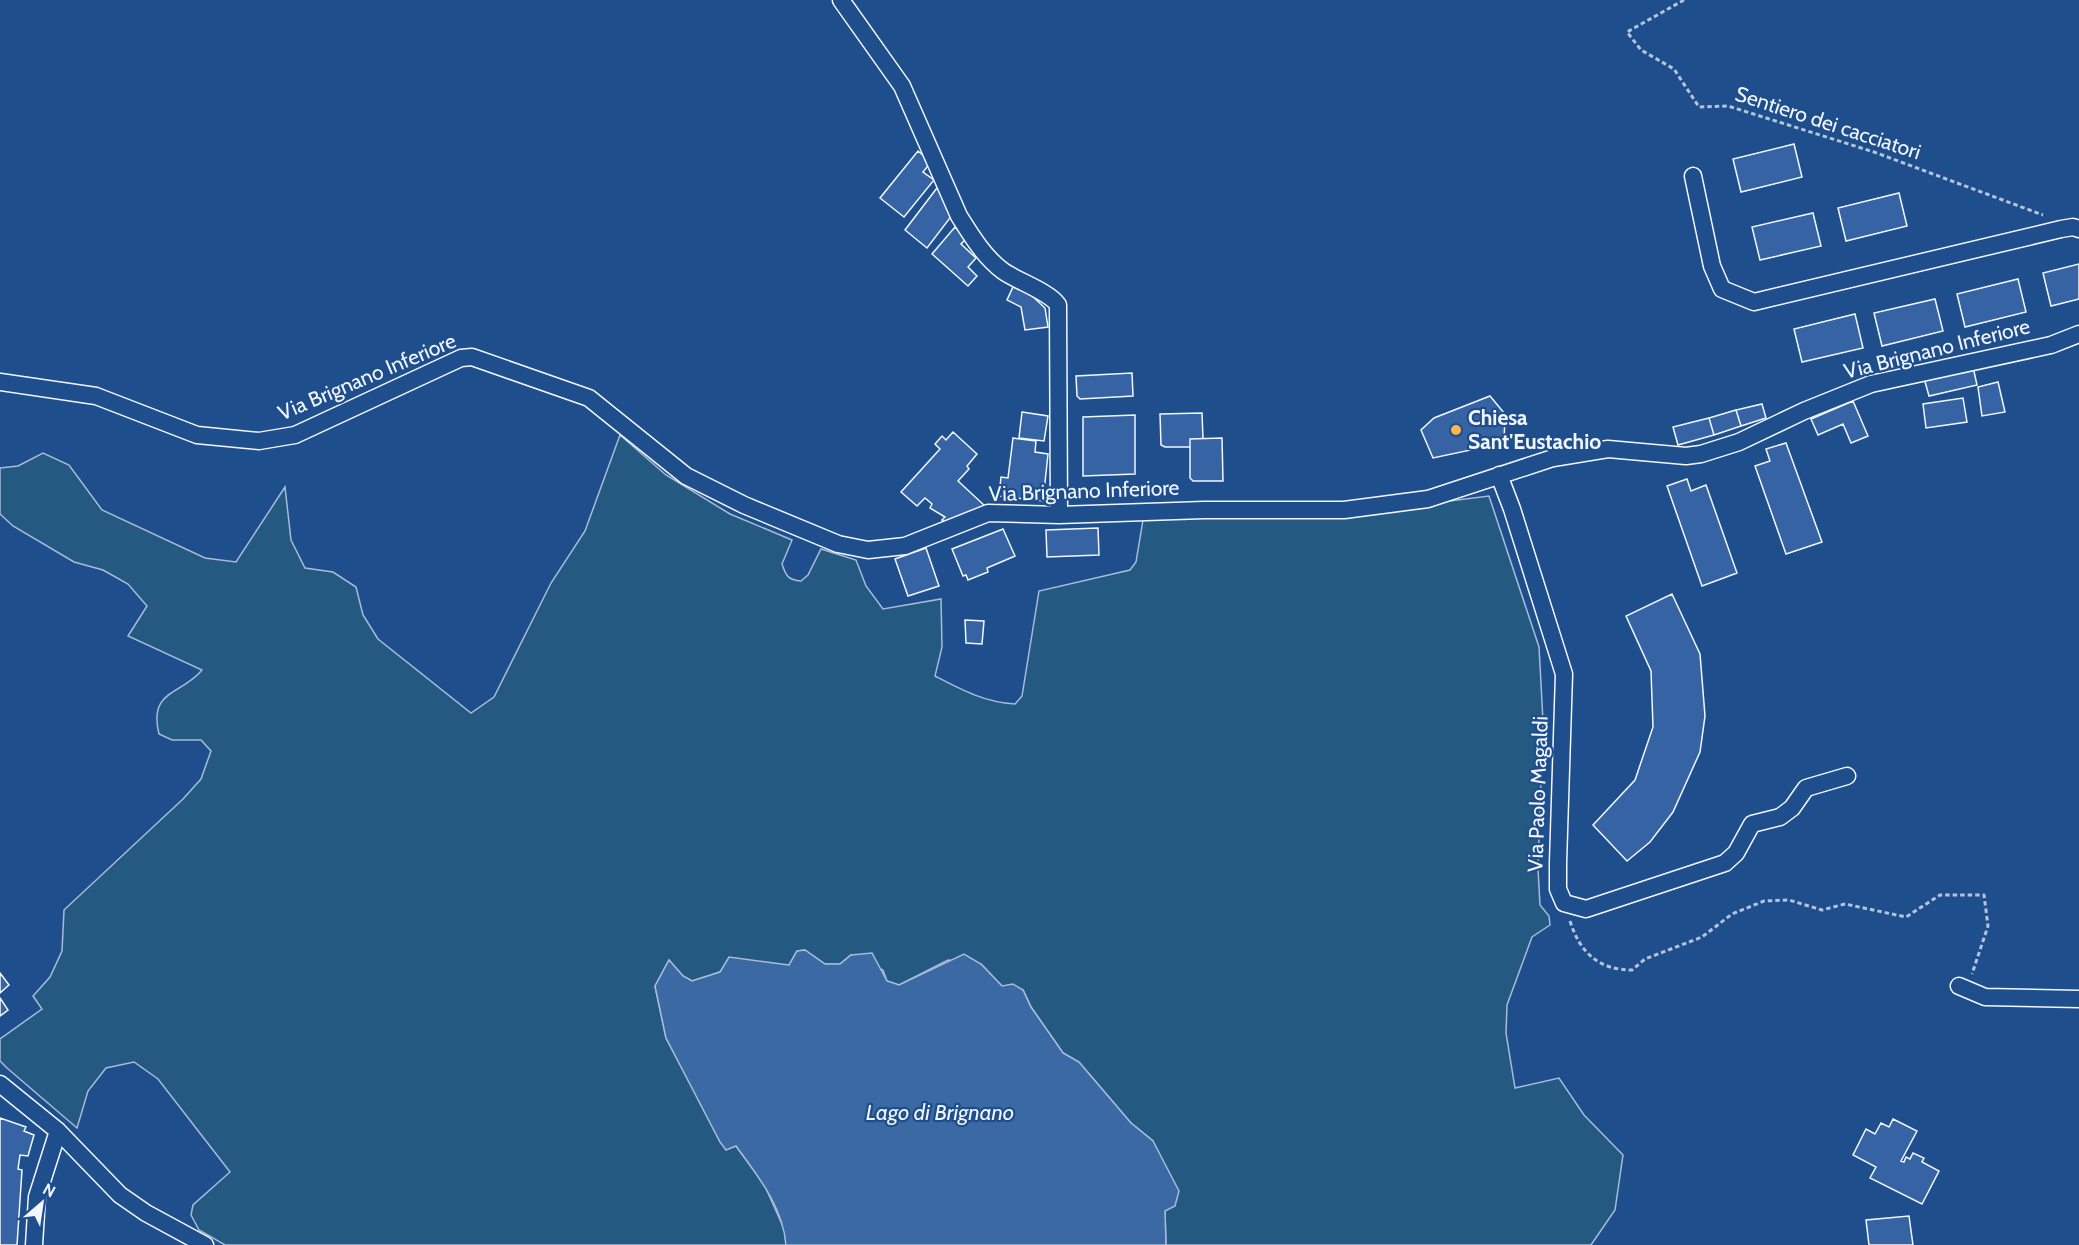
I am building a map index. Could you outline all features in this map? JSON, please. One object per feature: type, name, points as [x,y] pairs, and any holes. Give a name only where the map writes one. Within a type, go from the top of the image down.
[{"type":"street","points":[[842,0],[902,86],[959,216],[977,243],[1000,269],[1048,295],[1058,305],[1059,515]]},
{"type":"street","points":[[1693,176],[1712,266],[1722,289],[1754,302],[2076,228]]},
{"type":"street","name":"Via Brignano Inferiore","points":[[0,382],[96,396],[197,435],[259,441],[295,435],[461,358],[472,357],[589,398],[686,476],[753,509],[838,544],[868,550],[892,549],[988,513],[1059,515],[1204,510],[1344,510],[1387,507],[1428,499],[1553,458],[1608,449],[1686,456],[1714,451],[1871,384],[2051,345],[2079,334]]},
{"type":"street","name":"Via Paolo Magaldi","points":[[1498,475],[1512,509],[1564,674],[1558,889],[1564,903]]},
{"type":"street","points":[[1564,903],[1586,909],[1725,863],[1736,853],[1752,824],[1780,817],[1792,808],[1806,788],[1847,776]]},
{"type":"street","points":[[1959,986],[1985,997],[2079,999]]},
{"type":"street","points":[[0,1083],[58,1131],[120,1195],[146,1213],[205,1245]]},
{"type":"street","points":[[34,1245],[37,1197],[58,1131]]},
{"type":"path","name":"Sentiero dei cacciatori","points":[[1684,0],[1627,32],[1641,50],[1674,69],[1700,107],[1728,106],[1874,152],[2076,228]]},
{"type":"path","points":[[1564,903],[1575,935],[1589,956],[1614,970],[1632,970],[1645,959],[1702,937],[1732,914],[1764,901],[1790,900],[1822,910],[1845,904],[1906,917],[1940,895],[1984,894],[1988,926],[1972,975],[1959,986]]},
{"type":"shaded area","points":[[620,435],[666,475],[730,514],[792,540],[782,564],[786,574],[793,580],[801,581],[808,575],[821,549],[856,560],[866,586],[883,609],[941,599],[942,647],[935,676],[983,698],[1015,704],[1022,696],[1039,591],[1130,570],[1136,562],[1143,520],[1386,509],[1489,496],[1539,647],[1543,721],[1538,869],[1540,905],[1549,916],[1550,925],[1532,937],[1507,1005],[1506,1033],[1515,1088],[1559,1078],[1584,1115],[1623,1155],[1615,1210],[1591,1245],[1166,1245],[1165,1211],[1153,1141],[1131,1123],[1079,1062],[1063,1053],[1031,1007],[1023,990],[1002,986],[981,964],[948,960],[899,985],[887,981],[883,970],[851,955],[840,964],[825,964],[805,950],[797,951],[789,965],[720,972],[692,981],[683,976],[669,960],[655,986],[666,1038],[710,1120],[736,1146],[764,1184],[785,1231],[786,1245],[225,1245],[199,1230],[191,1215],[193,1205],[230,1172],[158,1079],[134,1062],[106,1068],[88,1091],[77,1128],[7,1068],[0,1061],[0,1039],[42,1009],[33,996],[50,977],[62,951],[64,910],[183,799],[201,779],[211,751],[201,740],[172,740],[159,734],[157,719],[162,701],[202,670],[128,636],[147,606],[128,584],[103,570],[74,562],[13,526],[0,514],[0,468],[18,466],[43,453],[69,465],[102,510],[205,558],[236,562],[285,487],[291,540],[305,568],[333,572],[356,587],[363,615],[378,639],[471,713],[494,697],[551,583],[585,531]]},
{"type":"water","name":"Lago di Brignano","points":[[805,950],[825,964],[840,964],[851,955],[872,953],[887,981],[899,985],[964,954],[981,964],[1002,986],[1013,984],[1023,990],[1031,1007],[1063,1053],[1079,1062],[1131,1123],[1153,1141],[1179,1191],[1175,1206],[1165,1211],[1166,1245],[786,1245],[780,1218],[768,1192],[736,1146],[726,1150],[720,1142],[666,1038],[655,986],[669,960],[683,976],[692,981],[720,972],[729,957],[789,965],[797,951]]},
{"type":"building","points":[[1794,144],[1802,177],[1741,192],[1733,159]]},
{"type":"building","points":[[918,151],[931,162],[923,172],[934,180],[904,217],[880,198]]},
{"type":"building","points":[[940,184],[953,214],[927,248],[905,230]]},
{"type":"building","points":[[1899,193],[1907,226],[1846,241],[1838,208]]},
{"type":"building","points":[[1813,213],[1821,246],[1760,260],[1752,227]]},
{"type":"building","points":[[955,227],[967,238],[961,244],[976,258],[968,267],[977,276],[968,286],[932,254]]},
{"type":"building","points":[[2079,264],[2079,299],[2051,306],[2043,273]]},
{"type":"building","points":[[2018,279],[2026,312],[1965,327],[1957,294]]},
{"type":"building","points":[[1013,287],[1028,292],[1045,308],[1048,327],[1025,330],[1021,307],[1007,300]]},
{"type":"building","points":[[1935,299],[1943,331],[1882,346],[1874,313]]},
{"type":"building","points":[[1855,314],[1863,348],[1802,362],[1794,329]]},
{"type":"building","points":[[1973,367],[1977,385],[1929,396],[1924,378]]},
{"type":"building","points":[[1132,373],[1133,396],[1080,399],[1077,396],[1076,376]]},
{"type":"building","points":[[1998,382],[2005,412],[1982,416],[1978,387]]},
{"type":"building","points":[[1490,396],[1505,414],[1504,443],[1433,458],[1421,430],[1434,418]]},
{"type":"building","points":[[1963,398],[1967,422],[1926,428],[1923,404]]},
{"type":"building","points":[[1853,401],[1868,436],[1851,443],[1843,424],[1818,435],[1811,419]]},
{"type":"building","points":[[1762,404],[1766,418],[1741,426],[1736,410]]},
{"type":"building","points":[[1736,410],[1741,426],[1714,435],[1709,418]]},
{"type":"building","points":[[1022,412],[1048,416],[1044,441],[1019,438]]},
{"type":"building","points":[[1202,413],[1203,439],[1190,439],[1190,447],[1161,445],[1160,414]]},
{"type":"building","points":[[1135,415],[1135,474],[1083,476],[1083,417]]},
{"type":"building","points":[[1709,418],[1714,435],[1678,445],[1673,427]]},
{"type":"building","points":[[953,432],[977,454],[967,466],[969,469],[958,481],[985,506],[948,526],[942,520],[945,517],[930,508],[932,504],[925,498],[917,506],[901,492],[940,449],[935,444],[942,436],[946,440]]},
{"type":"building","points":[[1013,438],[1036,441],[1035,452],[1048,454],[1043,501],[999,496],[1001,477],[1008,478]]},
{"type":"building","points":[[1222,438],[1223,481],[1193,481],[1190,478],[1190,439]]},
{"type":"building","points":[[1786,443],[1822,542],[1786,554],[1755,466],[1770,461],[1766,449]]},
{"type":"building","points":[[1687,479],[1691,491],[1706,485],[1737,573],[1702,586],[1667,486]]},
{"type":"building","points":[[1098,528],[1099,555],[1047,557],[1046,530]]},
{"type":"building","points":[[1003,529],[1015,556],[987,568],[988,572],[968,580],[966,575],[963,576],[952,549]]},
{"type":"building","points":[[926,548],[939,586],[908,596],[895,559]]},
{"type":"building","points":[[1672,594],[1700,654],[1705,716],[1700,752],[1673,812],[1650,842],[1627,861],[1593,825],[1635,780],[1653,727],[1651,671],[1626,616]]},
{"type":"building","points":[[965,620],[984,621],[982,644],[966,643]]},
{"type":"building","points":[[0,973],[9,985],[0,993]]},
{"type":"building","points":[[0,998],[8,1010],[0,1016]]},
{"type":"building","points":[[0,1118],[26,1127],[24,1131],[34,1135],[28,1156],[20,1155],[18,1169],[22,1170],[17,1245],[0,1245]]},
{"type":"building","points":[[1893,1119],[1917,1131],[1901,1161],[1904,1162],[1906,1157],[1910,1159],[1913,1153],[1924,1158],[1922,1162],[1939,1171],[1922,1204],[1870,1178],[1876,1167],[1853,1155],[1866,1129],[1875,1134],[1881,1123],[1889,1127]]},
{"type":"building","points":[[1909,1216],[1913,1245],[1869,1245],[1866,1220]]},
{"type":"place","name":"Chiesa Sant'Eustachio","points":[[1456,430]]}]
